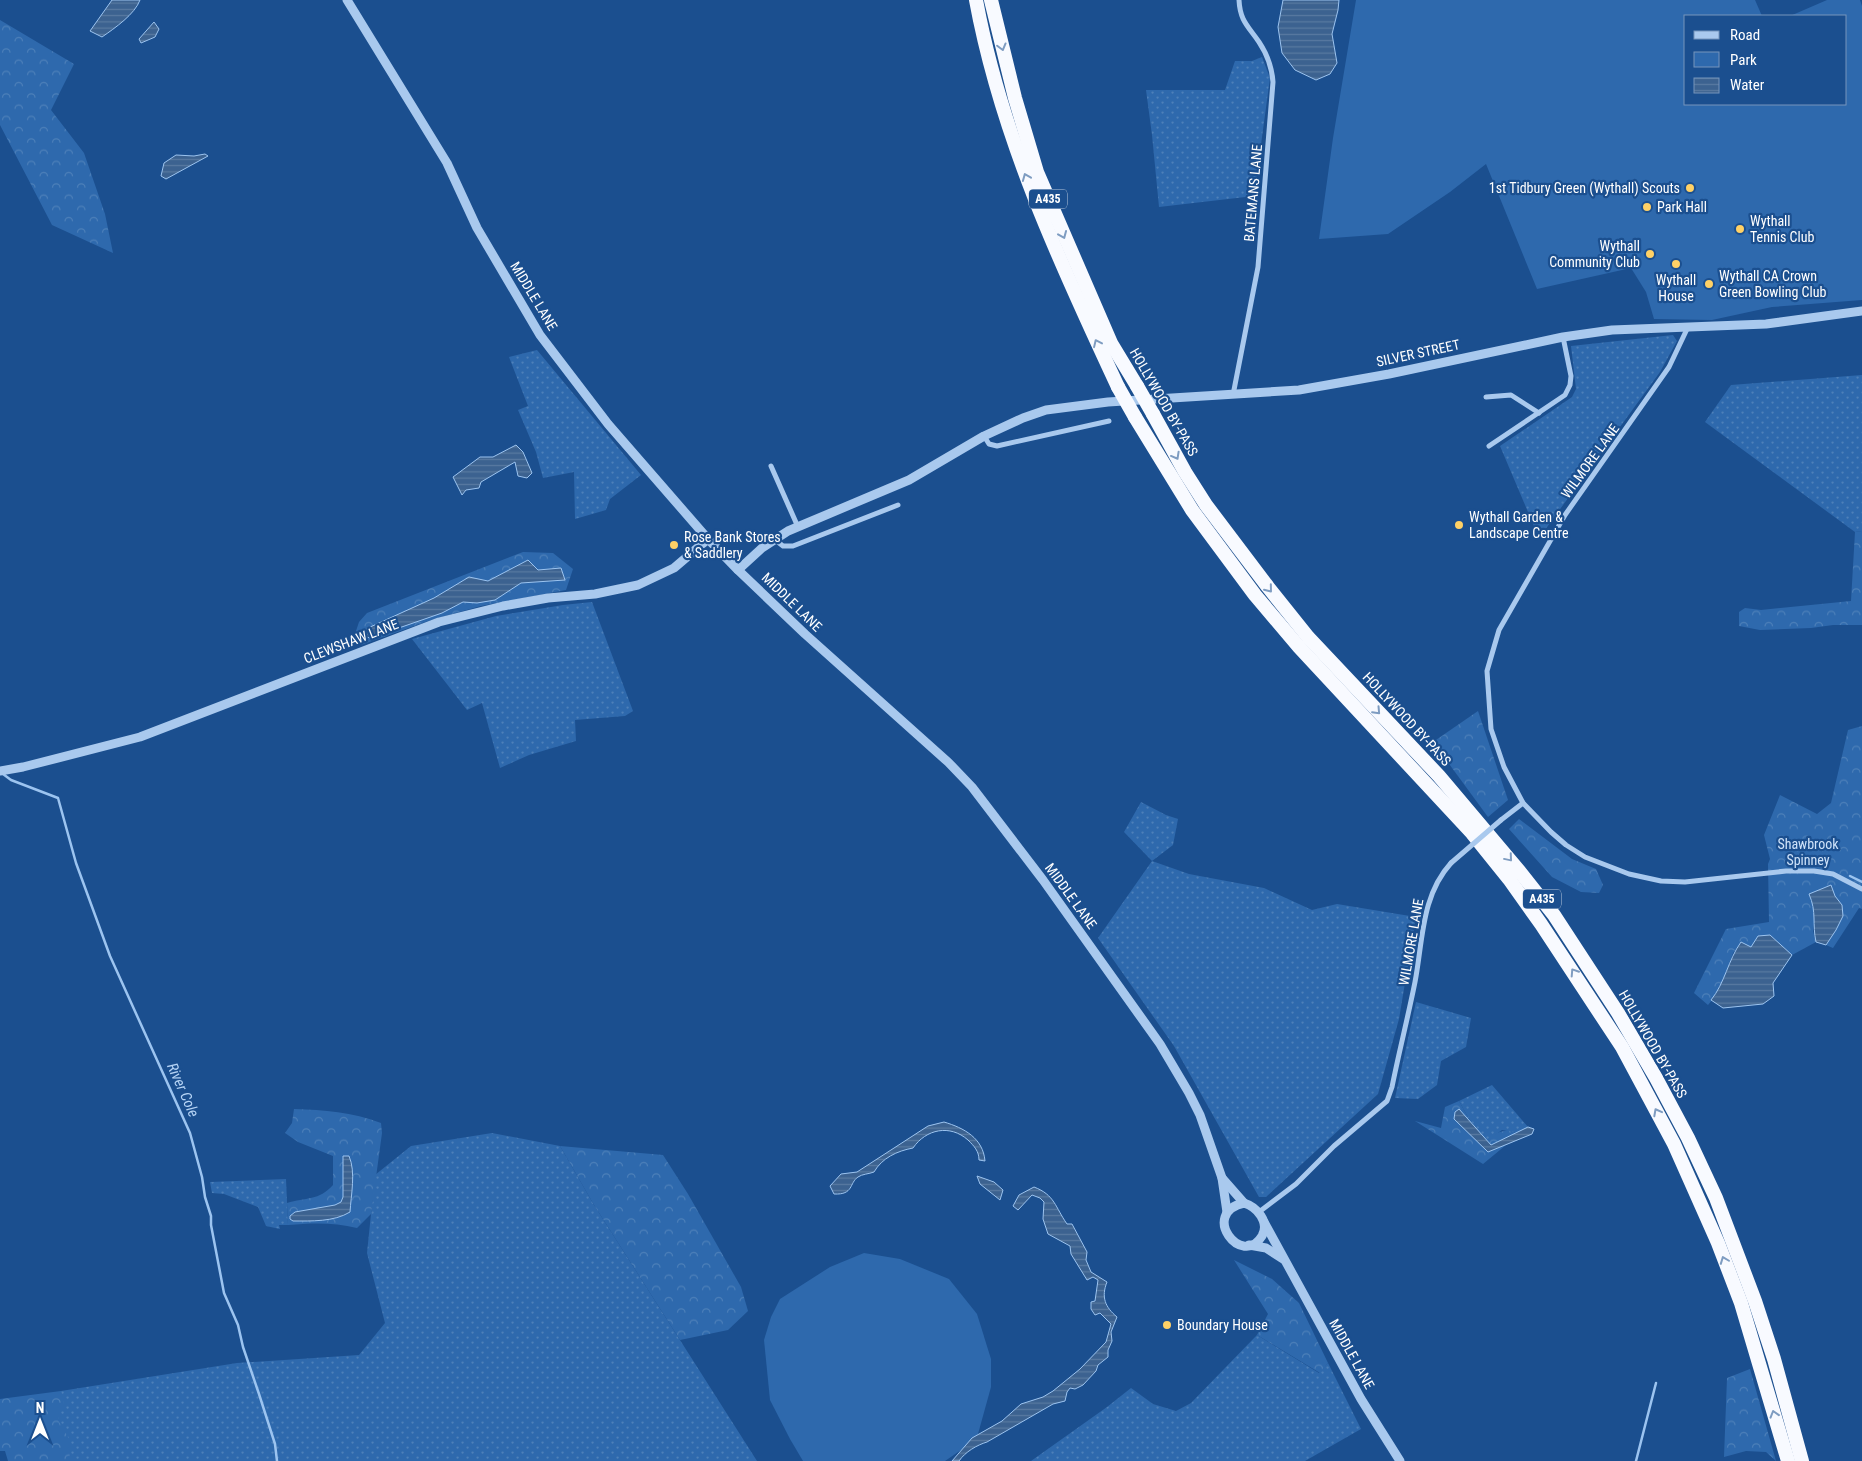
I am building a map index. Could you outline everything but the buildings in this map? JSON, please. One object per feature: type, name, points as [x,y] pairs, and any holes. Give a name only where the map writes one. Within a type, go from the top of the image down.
[{"type":"highway","name":"HOLLYWOOD BY-PASS","points":[[976,0],[980,25],[1001,102],[1024,173],[1073,291],[1118,387],[1135,418],[1192,510],[1255,595],[1298,646],[1472,833],[1541,924],[1622,1047],[1674,1144],[1718,1243],[1741,1303],[1788,1461]]},
{"type":"highway","name":"HOLLYWOOD BY-PASS","points":[[991,0],[1015,98],[1037,172],[1111,343],[1206,505],[1268,588],[1308,637],[1438,776],[1520,872],[1554,915],[1618,1013],[1674,1113],[1716,1198],[1768,1342],[1802,1461]]},
{"type":"street","name":"MIDDLE LANE","points":[[347,0],[447,163],[477,228],[540,335],[608,424],[708,539],[805,634],[948,762],[972,787],[1098,957],[1175,1068],[1200,1115],[1222,1178],[1227,1212],[1224,1223],[1226,1232],[1232,1242],[1239,1246],[1249,1245],[1266,1248],[1283,1259]]},
{"type":"street","name":"BATEMANS LANE","points":[[1233,395],[1258,267],[1273,82],[1270,63],[1262,48],[1244,24],[1239,0]]},
{"type":"street","name":"SILVER STREET","points":[[738,570],[774,539],[909,480],[984,436],[1023,418],[1046,410],[1108,402],[1233,395],[1308,388],[1389,374],[1563,337],[1612,330],[1766,324],[1862,312]]},
{"type":"street","name":"WILMORE LANE","points":[[1259,1212],[1296,1184],[1334,1146],[1387,1101],[1392,1087],[1415,982],[1428,902],[1435,884],[1451,863],[1523,803],[1504,767],[1491,729],[1487,672],[1499,630],[1565,515],[1669,367],[1688,328]]},
{"type":"street","points":[[1488,446],[1565,396],[1570,385],[1569,364],[1563,337]]},
{"type":"street","points":[[1486,397],[1511,395],[1539,413]]},
{"type":"street","points":[[984,436],[990,444],[998,446],[1109,421]]},
{"type":"street","points":[[771,466],[798,527]]},
{"type":"street","points":[[774,539],[783,546],[793,546],[898,505]]},
{"type":"street","name":"CLEWSHAW LANE","points":[[0,771],[23,767],[140,737],[439,622],[503,606],[548,598],[595,594],[638,585],[674,568],[708,539]]},
{"type":"street","points":[[1523,803],[1536,818],[1566,845],[1585,857],[1629,874],[1660,881],[1685,882],[1778,872],[1814,871],[1833,874],[1862,889]]},
{"type":"street","name":"MIDDLE LANE","points":[[1222,1178],[1244,1203],[1251,1205],[1259,1212],[1361,1399],[1400,1461]]},
{"type":"street","points":[[1227,1212],[1233,1206],[1244,1203]]},
{"type":"street","points":[[1249,1245],[1257,1241],[1263,1234],[1264,1222]]},
{"type":"green space","points":[[1356,0],[1755,0],[1762,15],[1684,15],[1684,105],[1847,105],[1847,15],[1792,15],[1827,0],[1860,0],[1862,6],[1862,300],[1772,307],[1712,320],[1654,319],[1646,292],[1631,268],[1537,289],[1486,164],[1450,192],[1388,234],[1319,239],[1333,138]]},
{"type":"green space","points":[[0,20],[74,64],[51,110],[84,153],[105,214],[113,253],[52,225],[0,125]]},
{"type":"green space","points":[[1262,57],[1270,78],[1254,196],[1159,207],[1146,90],[1225,90],[1235,61],[1252,61]]},
{"type":"green space","points":[[1673,335],[1677,341],[1660,372],[1539,538],[1500,446],[1572,397],[1576,389],[1571,346]]},
{"type":"green space","points":[[537,350],[641,475],[610,499],[606,510],[575,519],[574,472],[543,478],[536,452],[518,410],[528,406],[509,357]]},
{"type":"green space","points":[[1862,375],[1862,531],[1855,532],[1705,422],[1731,385]]},
{"type":"green space","points":[[1862,531],[1862,625],[1760,630],[1739,626],[1739,612],[1745,608],[1761,610],[1851,601],[1855,532]]},
{"type":"green space","points":[[523,552],[553,553],[573,569],[566,590],[481,606],[431,620],[361,645],[355,634],[359,622],[367,613]]},
{"type":"green space","points":[[592,602],[633,711],[625,716],[575,720],[576,741],[529,755],[500,768],[482,703],[467,710],[412,639],[496,616]]},
{"type":"green space","points":[[1478,711],[1508,800],[1488,817],[1433,742]]},
{"type":"green space","name":"Shawbrook Spinney","points":[[1862,726],[1862,909],[1859,908],[1833,948],[1826,945],[1836,930],[1842,905],[1835,896],[1810,894],[1815,915],[1813,931],[1816,942],[1792,955],[1770,935],[1751,947],[1741,942],[1733,953],[1720,990],[1708,1005],[1694,993],[1726,929],[1769,922],[1768,864],[1770,859],[1764,835],[1780,795],[1817,814],[1831,803],[1848,730]]},
{"type":"green space","points":[[1141,802],[1178,819],[1173,845],[1152,861],[1124,832]]},
{"type":"green space","points":[[1519,819],[1572,859],[1596,869],[1603,885],[1599,893],[1581,892],[1552,877],[1509,829]]},
{"type":"green space","points":[[1152,861],[1189,874],[1264,888],[1312,910],[1337,904],[1416,917],[1399,1019],[1378,1094],[1266,1197],[1259,1197],[1174,1046],[1098,938]]},
{"type":"green space","points":[[1416,1002],[1471,1018],[1466,1047],[1441,1061],[1437,1085],[1418,1099],[1395,1098]]},
{"type":"green space","points":[[1492,1085],[1528,1127],[1517,1133],[1502,1130],[1487,1141],[1469,1119],[1459,1101]]},
{"type":"green space","points":[[1459,1101],[1469,1119],[1487,1141],[1495,1134],[1504,1131],[1513,1132],[1522,1138],[1506,1145],[1483,1164],[1415,1121],[1441,1128],[1445,1107]]},
{"type":"green space","points":[[294,1109],[338,1112],[381,1123],[382,1133],[371,1214],[357,1228],[322,1224],[288,1225],[287,1203],[323,1194],[333,1185],[333,1156],[298,1142],[285,1133],[292,1123]]},
{"type":"green space","points":[[492,1133],[560,1146],[594,1205],[757,1461],[50,1461],[61,1391],[237,1363],[359,1355],[385,1323],[367,1253],[375,1175],[411,1146]]},
{"type":"green space","points":[[560,1146],[663,1155],[688,1194],[741,1287],[748,1311],[728,1330],[680,1340],[594,1205]]},
{"type":"green space","points":[[286,1179],[288,1225],[279,1225],[280,1229],[266,1226],[258,1207],[224,1194],[212,1193],[210,1182]]},
{"type":"green space","points":[[864,1253],[900,1259],[949,1279],[977,1314],[991,1359],[991,1387],[978,1434],[964,1448],[945,1461],[803,1461],[770,1400],[764,1340],[771,1317],[780,1299],[830,1267]]},
{"type":"green space","points":[[1234,1260],[1272,1279],[1299,1303],[1328,1363],[1320,1373],[1257,1335],[1268,1314]]},
{"type":"green space","points":[[1257,1335],[1319,1373],[1328,1363],[1361,1429],[1305,1461],[1031,1461],[1131,1388],[1153,1404],[1176,1411],[1191,1403]]},
{"type":"green space","points":[[1750,1369],[1776,1461],[1766,1452],[1746,1451],[1724,1457],[1727,1378]]},
{"type":"green space","points":[[61,1391],[64,1403],[58,1420],[71,1442],[69,1461],[8,1461],[5,1451],[0,1451],[0,1399]]},
{"type":"water","points":[[112,0],[140,0],[129,15],[102,37],[90,31]]},
{"type":"water","points":[[1283,0],[1339,0],[1332,34],[1337,63],[1330,74],[1316,80],[1295,70],[1282,53],[1278,27]]},
{"type":"water","points":[[154,22],[159,29],[155,37],[141,43],[139,39]]},
{"type":"water","points":[[205,154],[208,156],[166,179],[161,176],[164,163],[176,155],[194,156]]},
{"type":"water","points":[[516,445],[523,452],[532,473],[527,478],[518,476],[515,462],[481,482],[479,488],[466,490],[462,495],[453,477],[480,457],[493,457]]},
{"type":"water","points":[[528,560],[538,570],[561,568],[565,580],[521,583],[495,600],[477,603],[463,602],[442,613],[370,638],[363,636],[363,631],[368,628],[434,598],[469,577],[488,581]]},
{"type":"water","points":[[1831,885],[1835,896],[1842,905],[1843,916],[1826,945],[1816,942],[1814,912],[1809,894]]},
{"type":"water","points":[[1770,935],[1792,955],[1773,983],[1774,996],[1763,1004],[1723,1008],[1711,1000],[1720,986],[1741,942],[1751,947],[1758,936]]},
{"type":"water","points":[[1459,1109],[1491,1145],[1528,1127],[1534,1129],[1532,1134],[1488,1152],[1454,1119],[1455,1112]]},
{"type":"water","points":[[944,1122],[959,1127],[971,1135],[981,1146],[985,1161],[979,1160],[974,1147],[961,1135],[946,1130],[939,1131],[925,1136],[913,1148],[890,1156],[874,1172],[861,1175],[855,1179],[845,1193],[834,1194],[830,1186],[841,1174],[857,1172],[928,1126]]},
{"type":"water","points":[[343,1156],[349,1156],[352,1169],[350,1212],[337,1218],[322,1220],[293,1221],[290,1219],[290,1216],[295,1212],[335,1205],[341,1202],[343,1197]]},
{"type":"water","points":[[977,1176],[994,1182],[1003,1190],[1000,1200],[980,1184]]},
{"type":"water","points":[[1034,1187],[1051,1198],[1067,1224],[1072,1224],[1087,1252],[1086,1260],[1091,1272],[1107,1282],[1104,1292],[1105,1301],[1117,1317],[1111,1332],[1112,1341],[1108,1350],[1108,1357],[1098,1365],[1096,1371],[1083,1385],[1075,1389],[1070,1388],[1065,1401],[1053,1404],[975,1447],[959,1461],[952,1461],[972,1438],[1002,1421],[1021,1404],[1043,1397],[1053,1391],[1080,1369],[1106,1342],[1111,1324],[1100,1313],[1095,1315],[1091,1309],[1091,1302],[1095,1301],[1098,1280],[1093,1277],[1087,1280],[1071,1254],[1070,1246],[1048,1234],[1043,1219],[1044,1202],[1040,1198],[1032,1195],[1018,1210],[1013,1206],[1019,1195]]},
{"type":"waterway","name":"River Cole","points":[[3,774],[11,780],[58,798],[76,863],[110,956],[190,1133],[211,1216],[224,1293],[238,1325],[243,1347],[275,1444],[277,1461]]},
{"type":"waterway","points":[[1850,876],[1862,882]]},
{"type":"waterway","points":[[1636,1461],[1656,1383]]},
{"type":"place","name":"1st Tidbury Green (Wythall) Scouts","points":[[1690,188]]},
{"type":"place","name":"Park Hall","points":[[1647,207]]},
{"type":"place","name":"Wythall Tennis Club","points":[[1740,229]]},
{"type":"place","name":"Wythall Community Club","points":[[1650,254]]},
{"type":"place","name":"Wythall House","points":[[1676,264]]},
{"type":"place","name":"Wythall CA Crown Green Bowling Club","points":[[1709,284]]},
{"type":"place","name":"Wythall Garden & Landscape Centre","points":[[1459,525]]},
{"type":"place","name":"Rose Bank Stores & Saddlery","points":[[674,545]]},
{"type":"place","name":"Boundary House","points":[[1167,1325]]}]
